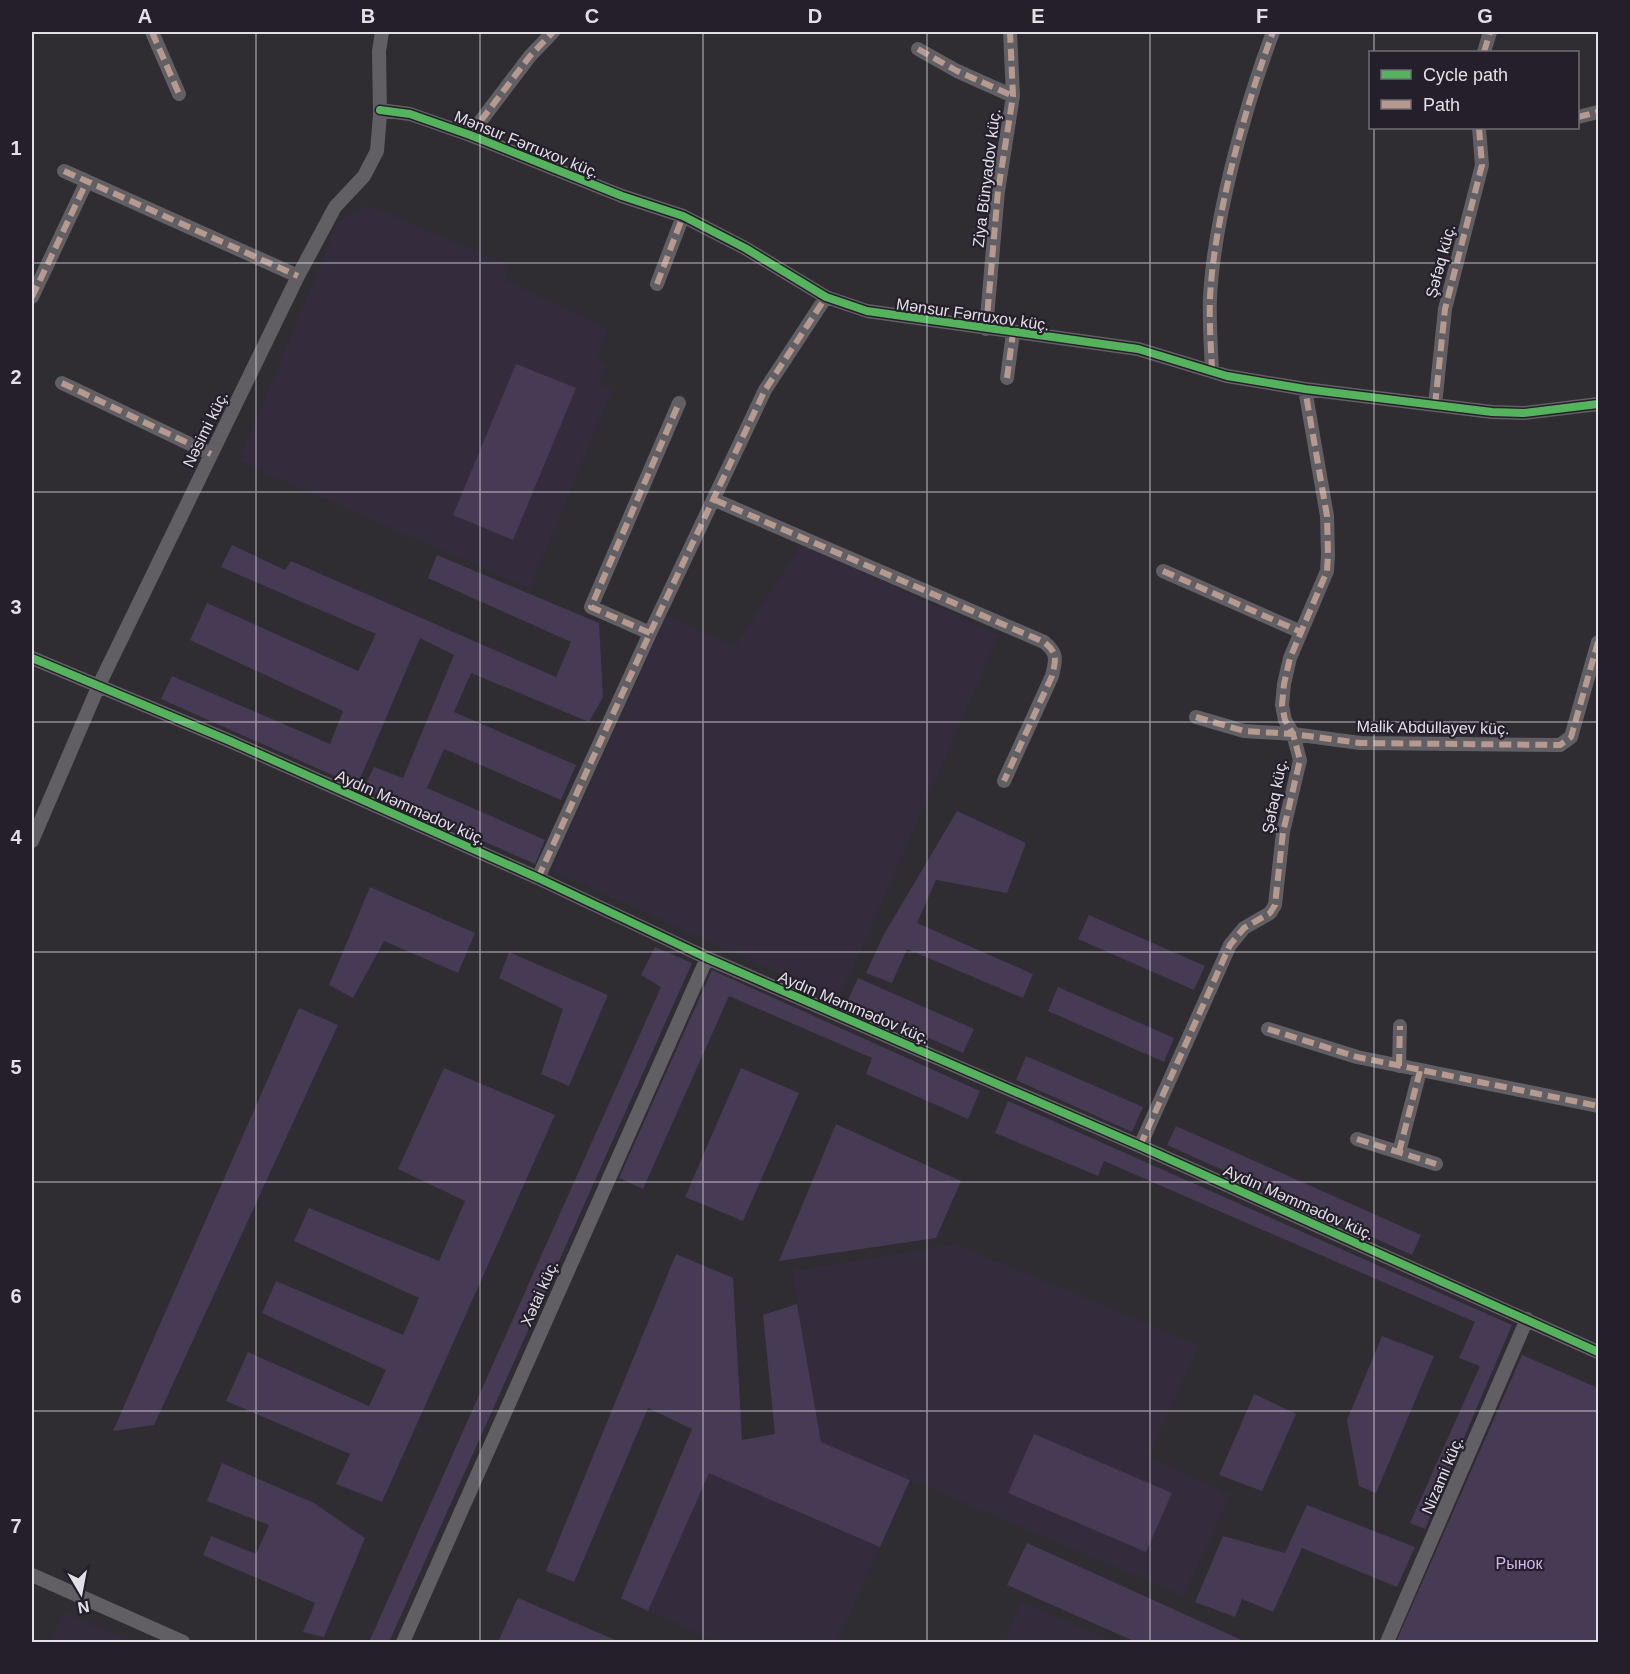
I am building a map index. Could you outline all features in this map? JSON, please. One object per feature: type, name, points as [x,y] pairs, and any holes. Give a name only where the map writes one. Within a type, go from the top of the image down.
[{"type":"street","points":[[152,32],[179,94]]},
{"type":"street","name":"Nəsimi küç.","points":[[32,841],[99,685],[298,276],[334,207],[364,176],[371,165],[378,144],[379,51],[382,32]]},
{"type":"street","points":[[470,135],[530,56],[553,32]]},
{"type":"street","name":"Ziya Bünyadov küç.","points":[[986,329],[998,191],[1013,96],[1010,32]]},
{"type":"street","points":[[1212,371],[1210,298],[1220,229],[1234,164],[1273,32]]},
{"type":"street","points":[[1484,51],[1490,32]]},
{"type":"street","points":[[918,49],[957,71],[1013,96]]},
{"type":"street","name":"Mənsur Fərruxov küç.","points":[[380,110],[410,114],[470,135],[622,196],[683,216],[745,248],[826,297],[867,311],[1138,349],[1227,376],[1435,405],[1492,412],[1524,413],[1599,404]]},
{"type":"street","points":[[1579,117],[1599,112]]},
{"type":"street","name":"Şəfəq küç.","points":[[1435,405],[1445,309],[1481,173],[1479,129]]},
{"type":"street","points":[[64,171],[298,276]]},
{"type":"street","points":[[33,288],[87,181]]},
{"type":"street","points":[[657,284],[683,216]]},
{"type":"street","points":[[538,878],[765,390],[826,297]]},
{"type":"street","points":[[1006,378],[1013,333]]},
{"type":"street","points":[[62,383],[211,454]]},
{"type":"street","name":"Şəfəq küç.","points":[[1140,1146],[1230,945],[1244,928],[1270,914],[1275,905],[1284,832],[1300,760],[1293,734],[1285,720],[1282,705],[1290,658],[1327,572],[1329,555],[1327,516],[1305,388]]},
{"type":"street","points":[[650,633],[591,607],[679,403]]},
{"type":"street","points":[[715,500],[1044,642],[1053,649],[1057,659],[1053,676],[1004,781]]},
{"type":"street","points":[[1163,572],[1301,632]]},
{"type":"street","name":"Malik Abdullayev küç.","points":[[1196,717],[1244,731],[1391,745],[1560,745],[1571,737],[1599,642]]},
{"type":"street","name":"Aydın Məmmədov küç.","points":[[32,658],[99,685],[538,878],[707,958],[1140,1146],[1599,1352]]},
{"type":"street","name":"Xətai küç.","points":[[403,1642],[707,958]]},
{"type":"street","points":[[1399,1066],[1400,1026]]},
{"type":"street","points":[[1268,1029],[1357,1057],[1599,1107]]},
{"type":"street","points":[[1399,1152],[1420,1071]]},
{"type":"street","points":[[1357,1138],[1436,1164]]},
{"type":"street","name":"Nizami küç.","points":[[1387,1642],[1527,1319]]},
{"type":"street","points":[[32,1575],[183,1642]]},
{"type":"shaded area","points":[[367,205],[510,266],[505,280],[608,329],[596,357],[607,364],[598,384],[612,390],[530,589],[239,461],[338,222]]},
{"type":"shaded area","points":[[802,544],[999,635],[839,1000],[551,870],[667,616],[735,646]]},
{"type":"shaded area","points":[[955,1244],[1199,1346],[1148,1457],[1230,1495],[1184,1596],[821,1442],[792,1271]]},
{"type":"shaded area","points":[[709,1472],[880,1547],[837,1642],[719,1642],[648,1611]]},
{"type":"shaded area","points":[[1021,1602],[1115,1642],[1004,1642]]},
{"type":"shaded area","points":[[63,1612],[132,1642],[50,1642]]},
{"type":"green space","points":[[516,364],[576,388],[513,540],[453,515]]},
{"type":"green space","points":[[232,545],[285,570],[291,561],[556,677],[571,642],[428,578],[437,555],[599,623],[603,697],[589,722],[471,673],[454,712],[576,765],[561,800],[444,749],[427,788],[545,840],[535,864],[364,788],[374,767],[403,778],[454,655],[420,638],[357,786],[161,699],[172,676],[330,744],[343,711],[190,640],[207,603],[358,671],[376,634],[221,567]]},
{"type":"green space","points":[[957,811],[1026,843],[1007,893],[936,880],[917,923],[1033,974],[1023,998],[907,949],[892,983],[866,973],[883,936]]},
{"type":"green space","points":[[370,887],[475,933],[458,973],[384,941],[353,998],[329,985]]},
{"type":"green space","points":[[1089,915],[1205,966],[1194,990],[1078,939]]},
{"type":"green space","points":[[655,947],[692,963],[389,1642],[369,1642],[661,987],[641,975]]},
{"type":"green space","points":[[509,952],[608,995],[569,1086],[541,1074],[563,1009],[499,978]]},
{"type":"green space","points":[[712,970],[980,1091],[968,1119],[866,1074],[872,1058],[729,996],[643,1189],[619,1178]]},
{"type":"green space","points":[[858,978],[974,1029],[963,1053],[847,1002]]},
{"type":"green space","points":[[1058,987],[1174,1038],[1164,1062],[1048,1011]]},
{"type":"green space","points":[[299,1008],[338,1025],[154,1425],[113,1431]]},
{"type":"green space","points":[[1026,1056],[1143,1107],[1132,1132],[1016,1080]]},
{"type":"green space","points":[[444,1068],[555,1115],[382,1502],[336,1484],[350,1454],[226,1401],[248,1352],[369,1406],[386,1370],[262,1313],[276,1281],[403,1335],[419,1298],[294,1241],[309,1208],[439,1261],[465,1201],[398,1169]]},
{"type":"green space","points":[[741,1068],[799,1093],[743,1221],[685,1197]]},
{"type":"green space","points":[[1008,1101],[1512,1325],[1425,1529],[1410,1523],[1480,1366],[1459,1358],[1475,1322],[1104,1161],[1098,1176],[995,1133]]},
{"type":"green space","points":[[836,1124],[961,1181],[936,1238],[779,1261]]},
{"type":"green space","points":[[1176,1126],[1421,1235],[1412,1255],[1167,1145]]},
{"type":"green space","points":[[676,1254],[733,1278],[742,1440],[775,1434],[763,1315],[797,1304],[821,1442],[910,1480],[880,1547],[709,1473],[648,1611],[621,1598],[692,1429],[648,1408],[574,1582],[546,1571]]},
{"type":"green space","points":[[1382,1336],[1434,1356],[1376,1493],[1359,1486],[1347,1420]]},
{"type":"green space","name":"Рынок","points":[[1522,1355],[1598,1388],[1598,1642],[1396,1642]]},
{"type":"green space","points":[[1254,1394],[1296,1414],[1262,1491],[1219,1475]]},
{"type":"green space","points":[[1034,1434],[1172,1493],[1146,1552],[1008,1493]]},
{"type":"green space","points":[[222,1463],[314,1503],[365,1538],[324,1637],[303,1632],[315,1603],[203,1555],[211,1536],[256,1554],[269,1525],[207,1501]]},
{"type":"green space","points":[[1307,1505],[1415,1547],[1397,1587],[1302,1548],[1273,1612],[1242,1599],[1235,1617],[1195,1602],[1223,1536],[1285,1553]]},
{"type":"green space","points":[[1027,1543],[1246,1642],[1136,1642],[1007,1585]]},
{"type":"green space","points":[[518,1598],[620,1642],[498,1642]]},
{"type":"marked path","points":[[152,32],[179,94]]},
{"type":"marked path","points":[[470,135],[530,56],[553,32]]},
{"type":"marked path","points":[[986,329],[998,191],[1013,96],[1010,32]]},
{"type":"marked path","points":[[1212,371],[1210,298],[1224,198],[1252,94],[1273,32]]},
{"type":"marked path","points":[[1484,51],[1490,32]]},
{"type":"marked path","points":[[918,49],[957,71],[1013,96]]},
{"type":"marked path","points":[[1579,117],[1598,112]]},
{"type":"marked path","points":[[1435,405],[1445,309],[1482,165],[1479,129]]},
{"type":"marked path","points":[[64,171],[298,276]]},
{"type":"marked path","points":[[32,297],[87,181]]},
{"type":"marked path","points":[[657,284],[683,216]]},
{"type":"marked path","points":[[538,878],[765,390],[826,297]]},
{"type":"marked path","points":[[1007,378],[1013,333]]},
{"type":"marked path","points":[[62,383],[211,454]]},
{"type":"marked path","points":[[1140,1146],[1230,945],[1244,928],[1270,913],[1275,905],[1283,832],[1300,760],[1293,734],[1285,720],[1282,705],[1284,684],[1290,658],[1327,571],[1328,555],[1327,516],[1305,389]]},
{"type":"marked path","points":[[650,633],[591,607],[679,403]]},
{"type":"marked path","points":[[715,500],[1049,646],[1055,657],[1052,676],[1004,781]]},
{"type":"marked path","points":[[1163,571],[1301,632]]},
{"type":"marked path","points":[[1196,717],[1244,731],[1293,734],[1360,743],[1560,745],[1571,737],[1598,642]]},
{"type":"marked path","points":[[1399,1066],[1400,1026]]},
{"type":"marked path","points":[[1268,1029],[1357,1057],[1598,1106]]},
{"type":"marked path","points":[[1399,1152],[1420,1071]]},
{"type":"marked path","points":[[1357,1139],[1436,1164]]},
{"type":"cycle path","points":[[380,110],[410,114],[470,135],[622,196],[683,216],[745,248],[826,297],[867,311],[1138,349],[1227,376],[1305,389],[1492,412],[1524,413],[1598,404]]},
{"type":"cycle path","points":[[32,658],[230,741],[538,878],[707,958],[1140,1146],[1598,1352]]}]
